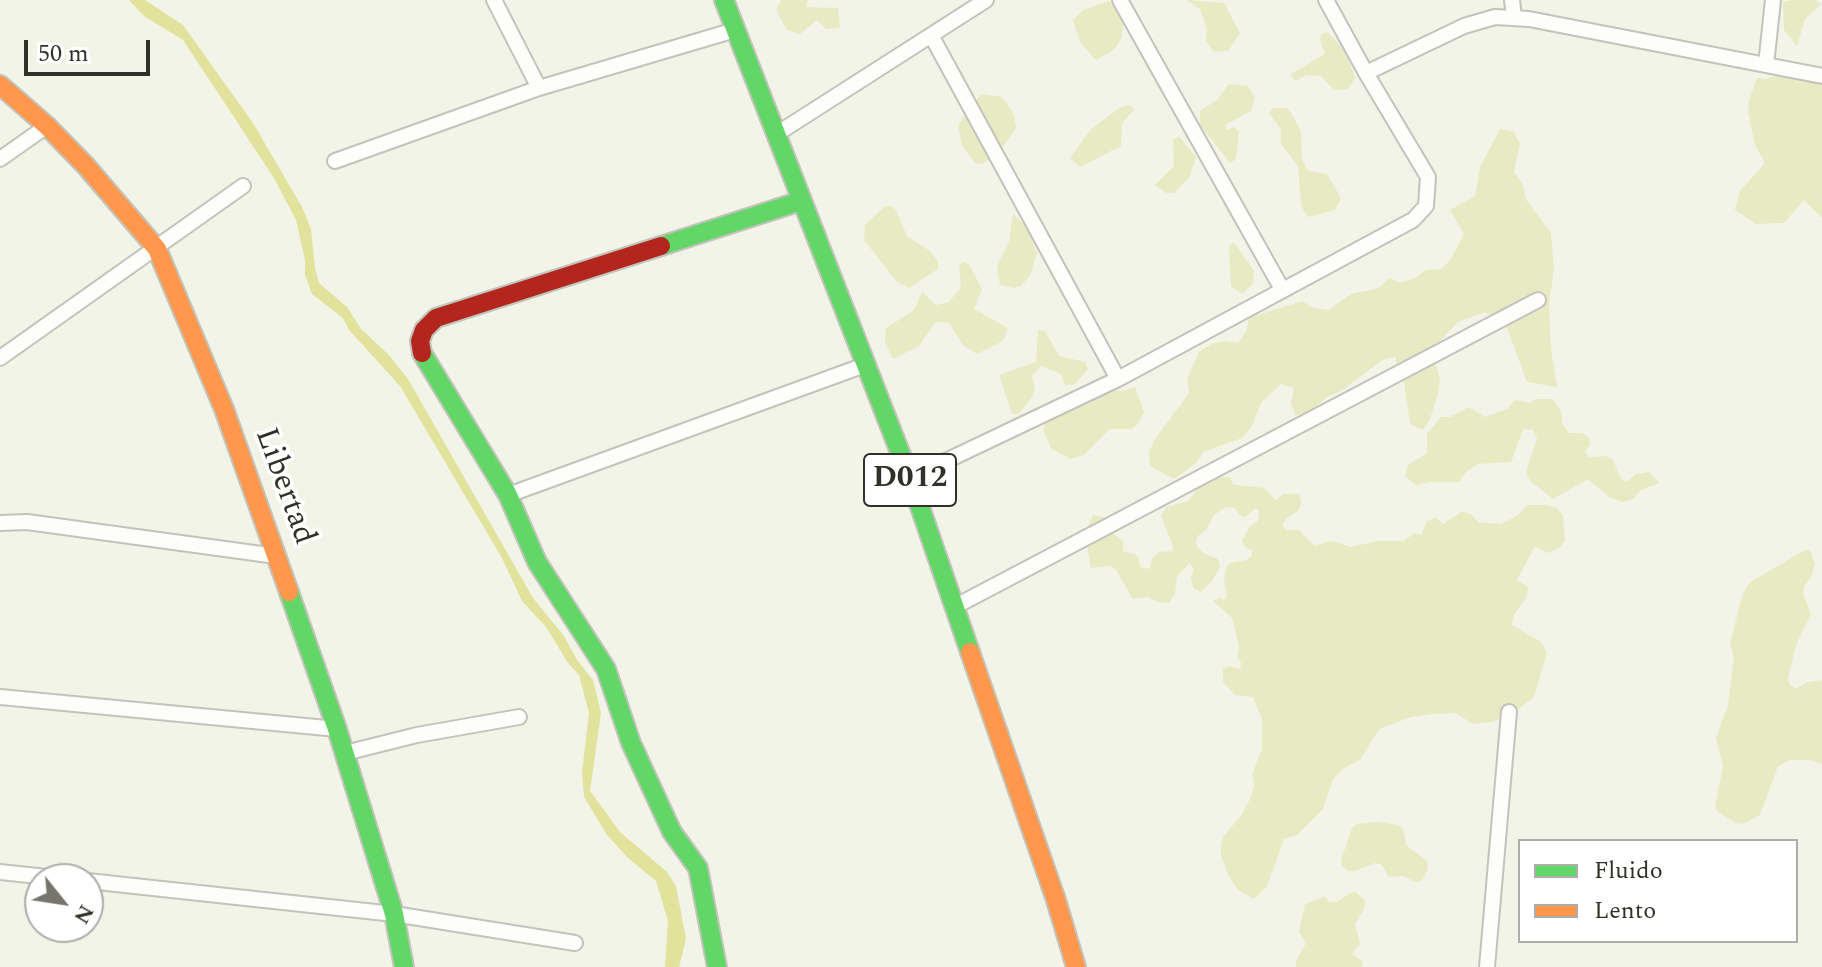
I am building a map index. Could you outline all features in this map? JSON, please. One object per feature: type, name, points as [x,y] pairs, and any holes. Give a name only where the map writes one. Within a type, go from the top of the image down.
[{"type":"street","points":[[494,0],[539,88]]},
{"type":"street","name":"D012","points":[[724,0],[910,478],[1056,900],[1076,967]]},
{"type":"street","points":[[775,135],[986,0]]},
{"type":"street","points":[[1120,0],[1282,289]]},
{"type":"street","points":[[910,478],[1118,379],[1413,220],[1426,206],[1428,177],[1326,0]]},
{"type":"street","points":[[1512,0],[1514,17]]},
{"type":"street","points":[[1766,65],[1773,0]]},
{"type":"street","points":[[1366,73],[1464,26],[1495,17],[1514,17],[1822,76]]},
{"type":"street","points":[[335,161],[539,88],[735,30]]},
{"type":"street","points":[[931,35],[1118,379]]},
{"type":"street","name":"Libertad","points":[[0,85],[47,126],[95,175],[157,249],[224,409],[337,729],[394,914],[404,967]]},
{"type":"street","points":[[0,159],[47,126]]},
{"type":"street","points":[[0,358],[243,186]]},
{"type":"street","points":[[717,967],[698,868],[672,832],[631,743],[606,669],[537,562],[508,495],[423,356],[420,341],[424,330],[436,318],[801,201]]},
{"type":"street","points":[[954,607],[1538,300]]},
{"type":"street","points":[[508,495],[865,365]]},
{"type":"street","points":[[0,523],[27,522],[276,556]]},
{"type":"street","points":[[0,697],[337,729]]},
{"type":"street","points":[[1487,967],[1509,712]]},
{"type":"street","points":[[345,753],[417,735],[519,717]]},
{"type":"street","points":[[0,872],[24,875]]},
{"type":"street","points":[[104,883],[394,914],[575,943]]},
{"type":"shaded area","points":[[129,0],[145,0],[183,25],[253,123],[302,207],[311,229],[319,283],[347,307],[361,329],[389,355],[408,379],[533,598],[564,636],[593,680],[601,713],[590,791],[620,832],[667,872],[676,886],[686,939],[679,967],[665,967],[668,921],[656,881],[607,835],[584,797],[582,772],[589,713],[579,675],[546,627],[522,601],[502,558],[400,386],[349,330],[343,318],[312,294],[305,275],[305,260],[296,220],[274,178],[183,40],[144,16]]},
{"type":"shaded area","points":[[781,0],[808,0],[806,7],[838,8],[840,28],[826,29],[817,20],[800,34],[787,30],[776,10]]},
{"type":"shaded area","points":[[1187,0],[1224,3],[1240,33],[1229,50],[1214,52],[1206,41],[1207,28],[1200,9]]},
{"type":"shaded area","points":[[1815,0],[1821,4],[1805,19],[1797,46],[1784,30],[1783,2]]},
{"type":"shaded area","points":[[1109,1],[1123,16],[1122,37],[1115,49],[1096,60],[1081,44],[1073,20],[1083,10]]},
{"type":"shaded area","points":[[1328,32],[1346,52],[1355,78],[1348,89],[1334,90],[1321,76],[1307,75],[1295,81],[1291,74],[1325,54],[1320,40],[1321,34]]},
{"type":"shaded area","points":[[1786,73],[1813,75],[1822,84],[1822,218],[1804,200],[1784,223],[1756,224],[1735,210],[1740,191],[1765,163],[1755,145],[1748,112],[1749,100],[1757,78],[1766,79]]},
{"type":"shaded area","points":[[1229,84],[1248,86],[1255,98],[1251,111],[1225,125],[1228,130],[1233,127],[1239,131],[1236,159],[1230,163],[1200,125],[1200,111],[1217,100]]},
{"type":"shaded area","points":[[982,94],[1002,97],[1014,115],[1016,128],[999,152],[982,164],[975,163],[962,146],[958,126],[972,103]]},
{"type":"shaded area","points":[[1130,105],[1134,110],[1122,123],[1121,146],[1080,167],[1070,158],[1091,129],[1121,107]]},
{"type":"shaded area","points":[[1273,108],[1287,108],[1291,113],[1301,131],[1302,159],[1308,171],[1327,174],[1341,198],[1335,210],[1308,217],[1301,206],[1298,166],[1281,144],[1281,130],[1269,113]]},
{"type":"shaded area","points":[[1500,129],[1514,132],[1520,144],[1514,172],[1522,183],[1527,201],[1551,233],[1554,268],[1549,306],[1557,387],[1527,382],[1506,325],[1485,312],[1458,322],[1439,342],[1433,354],[1440,380],[1438,394],[1423,430],[1410,424],[1404,382],[1396,371],[1396,357],[1384,359],[1341,391],[1328,396],[1308,414],[1295,415],[1291,402],[1294,388],[1281,384],[1261,403],[1251,428],[1242,438],[1203,452],[1196,463],[1174,479],[1150,466],[1149,452],[1155,439],[1189,393],[1187,379],[1199,352],[1211,344],[1224,341],[1238,343],[1246,332],[1249,318],[1302,301],[1314,308],[1328,310],[1351,294],[1379,288],[1389,278],[1401,283],[1426,270],[1441,269],[1451,259],[1464,234],[1450,210],[1475,196],[1480,167]]},
{"type":"shaded area","points":[[1179,136],[1196,157],[1189,178],[1174,193],[1166,193],[1155,185],[1174,166],[1173,140]]},
{"type":"shaded area","points":[[891,206],[896,210],[907,236],[930,251],[938,262],[938,269],[909,288],[897,282],[864,240],[865,225],[884,207]]},
{"type":"shaded area","points":[[1013,214],[1028,228],[1037,254],[1030,275],[1021,286],[1014,288],[1000,285],[997,266],[1009,242]]},
{"type":"shaded area","points":[[1234,242],[1254,271],[1253,284],[1242,294],[1231,286],[1229,246]]},
{"type":"shaded area","points":[[963,262],[969,264],[982,289],[974,309],[1008,328],[1003,341],[977,354],[964,346],[949,323],[935,323],[919,346],[893,359],[885,342],[886,328],[914,310],[922,292],[936,305],[949,302],[961,287],[959,267]]},
{"type":"shaded area","points":[[1038,330],[1045,331],[1059,356],[1085,362],[1088,369],[1074,385],[1065,385],[1061,374],[1041,366],[1032,376],[1035,390],[1032,397],[1019,414],[1012,414],[999,375],[1036,362]]},
{"type":"shaded area","points":[[1135,387],[1144,412],[1137,425],[1131,429],[1110,429],[1084,455],[1070,459],[1051,448],[1043,430],[1045,423],[1104,390],[1123,391]]},
{"type":"shaded area","points":[[1536,399],[1553,399],[1569,433],[1582,433],[1589,437],[1590,445],[1585,451],[1589,457],[1606,456],[1613,460],[1621,479],[1627,482],[1636,474],[1649,472],[1660,483],[1622,502],[1609,497],[1588,479],[1553,499],[1530,481],[1526,472],[1537,438],[1533,430],[1523,429],[1511,462],[1478,464],[1466,472],[1459,482],[1416,485],[1405,476],[1408,465],[1427,453],[1427,434],[1441,417],[1450,417],[1469,407],[1485,417],[1507,409],[1515,400],[1529,403]]},
{"type":"shaded area","points":[[1231,477],[1232,484],[1264,488],[1276,500],[1283,494],[1299,494],[1299,510],[1282,525],[1286,530],[1299,530],[1314,546],[1331,541],[1351,547],[1377,541],[1403,541],[1415,533],[1421,535],[1427,521],[1436,518],[1443,524],[1462,511],[1478,522],[1501,524],[1518,515],[1527,505],[1557,508],[1563,515],[1565,541],[1559,548],[1547,553],[1535,546],[1517,580],[1528,587],[1527,596],[1514,615],[1512,625],[1541,642],[1547,653],[1534,697],[1515,712],[1491,722],[1473,724],[1456,713],[1433,714],[1411,717],[1379,729],[1360,760],[1344,768],[1333,779],[1323,809],[1297,835],[1284,839],[1267,886],[1254,899],[1237,889],[1229,876],[1221,856],[1221,845],[1223,837],[1251,797],[1254,786],[1252,774],[1262,749],[1262,719],[1253,697],[1235,695],[1223,682],[1223,669],[1228,666],[1240,669],[1237,656],[1239,646],[1232,618],[1213,601],[1219,598],[1224,600],[1227,595],[1224,581],[1230,563],[1252,556],[1252,550],[1245,547],[1242,541],[1250,526],[1258,521],[1259,511],[1256,508],[1245,517],[1240,516],[1235,508],[1226,507],[1214,515],[1195,543],[1203,553],[1218,559],[1220,567],[1201,592],[1193,588],[1191,577],[1194,569],[1190,563],[1177,576],[1175,594],[1169,603],[1148,597],[1133,599],[1116,570],[1110,566],[1091,568],[1088,552],[1088,526],[1093,515],[1103,517],[1114,534],[1123,541],[1123,551],[1135,554],[1140,567],[1149,569],[1153,557],[1159,552],[1172,551],[1173,546],[1161,516],[1166,507],[1188,501],[1202,483]]},
{"type":"shaded area","points":[[1810,550],[1815,564],[1803,594],[1811,614],[1796,645],[1788,678],[1795,689],[1808,682],[1822,680],[1822,764],[1810,760],[1790,760],[1778,766],[1760,815],[1743,824],[1736,823],[1718,812],[1715,806],[1723,766],[1716,738],[1728,705],[1734,657],[1730,644],[1742,596],[1749,583],[1803,551]]},
{"type":"shaded area","points":[[1377,822],[1398,825],[1403,829],[1406,845],[1427,861],[1428,868],[1422,881],[1416,882],[1403,876],[1389,877],[1382,865],[1375,863],[1355,871],[1348,871],[1342,866],[1341,860],[1352,828],[1357,824]]},
{"type":"shaded area","points":[[1354,891],[1365,900],[1365,907],[1355,924],[1360,944],[1352,954],[1363,962],[1362,967],[1296,967],[1306,943],[1299,932],[1305,904],[1325,896],[1329,902],[1336,902]]},
{"type":"traffic: fast","points":[[724,0],[910,478],[970,652]]},
{"type":"traffic: fast","points":[[661,246],[801,201]]},
{"type":"traffic: fast","points":[[422,353],[508,495],[537,562],[606,669],[631,743],[672,832],[698,868],[717,967]]},
{"type":"traffic: fast","points":[[289,592],[337,729],[394,914],[404,967]]},
{"type":"traffic: slow","points":[[0,85],[86,166],[157,249],[224,409],[289,592]]},
{"type":"traffic: slow","points":[[970,652],[1056,900],[1076,967]]},
{"type":"traffic: jam","points":[[422,353],[420,341],[424,330],[436,318],[661,246]]}]
